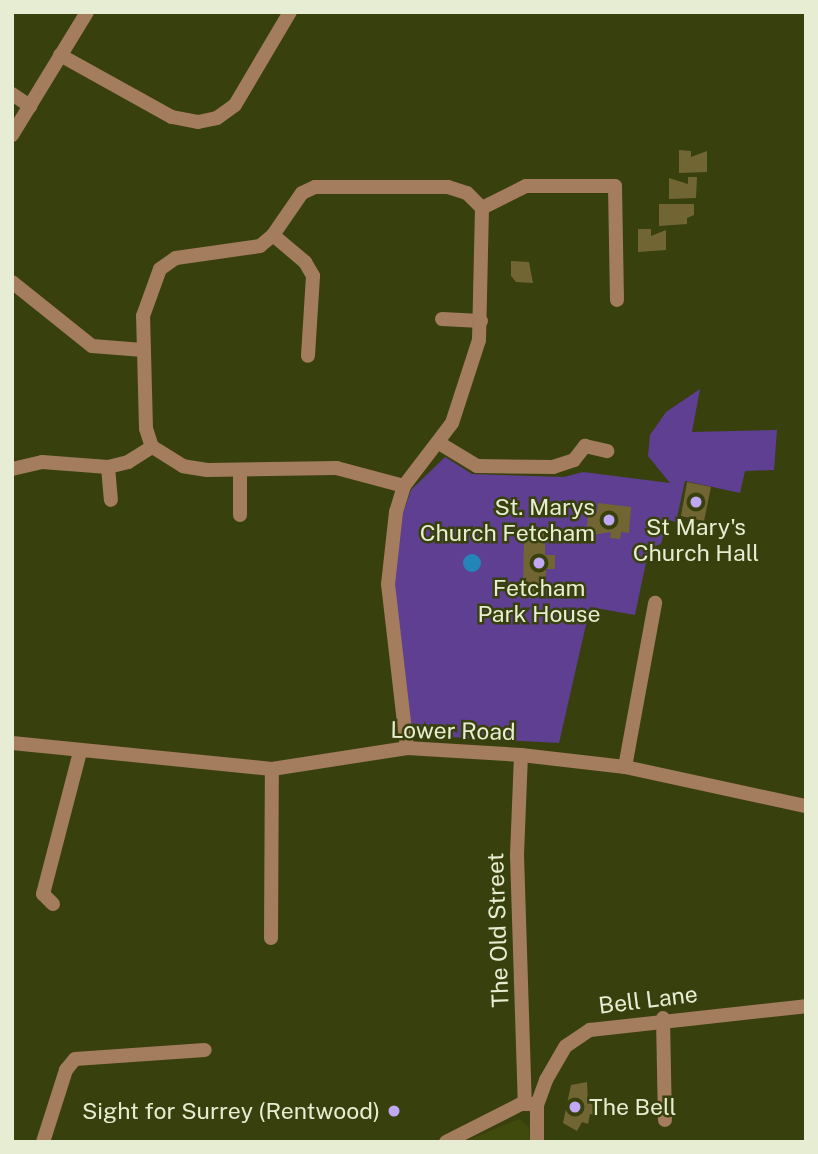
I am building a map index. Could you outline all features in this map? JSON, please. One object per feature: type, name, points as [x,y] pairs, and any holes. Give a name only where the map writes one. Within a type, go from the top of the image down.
[{"type":"street","points":[[12,135],[87,12]]},
{"type":"street","points":[[60,55],[172,117],[198,122],[217,118],[235,105],[290,12]]},
{"type":"street","points":[[12,94],[30,106]]},
{"type":"street","points":[[482,208],[526,186],[615,186],[617,300]]},
{"type":"street","points":[[404,486],[337,468],[281,466],[240,473],[183,466],[152,447],[146,428],[143,316],[152,281],[160,270],[176,258],[250,249],[274,236],[302,193],[315,187],[448,187],[467,193],[482,208],[481,320],[460,402],[439,443],[404,486],[396,512],[388,584],[407,748]]},
{"type":"street","points":[[274,236],[305,262],[313,276],[308,356]]},
{"type":"street","points":[[12,282],[92,346],[143,350]]},
{"type":"street","points":[[442,319],[481,320]]},
{"type":"street","points":[[439,443],[477,467],[553,467],[574,460],[585,446],[607,451]]},
{"type":"street","points":[[12,469],[42,462],[108,467],[128,462],[152,447]]},
{"type":"street","points":[[108,467],[111,500]]},
{"type":"street","points":[[240,473],[240,515]]},
{"type":"street","points":[[625,766],[655,603]]},
{"type":"street","name":"Lower Road","points":[[12,743],[80,752],[272,769],[407,748],[521,755],[625,766],[806,806]]},
{"type":"street","points":[[53,904],[43,894],[80,752]]},
{"type":"street","name":"The Old Street","points":[[521,755],[517,855],[526,1063],[537,1142]]},
{"type":"street","points":[[271,938],[272,769]]},
{"type":"street","name":"Bell Lane","points":[[531,1104],[558,1058],[578,1037],[590,1030],[663,1018],[806,1006]]},
{"type":"street","points":[[663,1018],[665,1120]]},
{"type":"street","points":[[43,1142],[66,1070],[75,1059],[205,1050]]},
{"type":"street","points":[[446,1142],[531,1104]]},
{"type":"shaded area","points":[[700,389],[692,432],[777,430],[774,470],[745,471],[740,493],[685,481],[676,522],[667,520],[661,544],[649,548],[635,615],[590,607],[559,743],[412,735],[393,580],[401,519],[411,490],[445,457],[472,474],[564,477],[583,472],[670,483],[648,456],[650,435],[666,412]]},
{"type":"shaded area","points":[[519,1119],[529,1127],[530,1142],[464,1142]]},
{"type":"water","points":[[472,554],[478,557],[481,563],[478,569],[472,572],[466,569],[463,563],[466,557]]},
{"type":"building","points":[[679,150],[691,151],[691,157],[707,151],[707,172],[679,173]]},
{"type":"building","points":[[688,177],[697,177],[696,198],[669,199],[669,178],[688,184]]},
{"type":"building","points":[[659,204],[694,204],[694,215],[687,218],[687,224],[659,226]]},
{"type":"building","points":[[638,229],[651,229],[651,236],[666,230],[666,250],[638,252]]},
{"type":"building","points":[[511,261],[529,262],[533,283],[516,282],[511,276]]},
{"type":"building","name":"St Mary's Church Hall","points":[[687,482],[711,487],[704,521],[681,516]]},
{"type":"building","name":"St. Marys Church Fetcham","points":[[598,503],[631,507],[629,533],[621,532],[620,539],[610,538],[611,532],[593,535],[593,528],[587,527],[588,512],[597,513]]},
{"type":"building","name":"Fetcham Park House","points":[[524,530],[545,531],[545,555],[555,555],[555,569],[546,569],[545,596],[523,595]]},
{"type":"building","points":[[587,1082],[588,1103],[600,1106],[597,1116],[590,1114],[588,1124],[582,1122],[577,1131],[563,1123],[571,1085]]},
{"type":"place","name":"St Mary's Church Hall","points":[[696,502]]},
{"type":"place","name":"St. Marys Church Fetcham","points":[[609,520]]},
{"type":"place","name":"Fetcham Park House","points":[[539,563]]},
{"type":"place","name":"The Bell","points":[[575,1107]]},
{"type":"place","name":"Sight for Surrey (Rentwood)","points":[[394,1111]]}]
